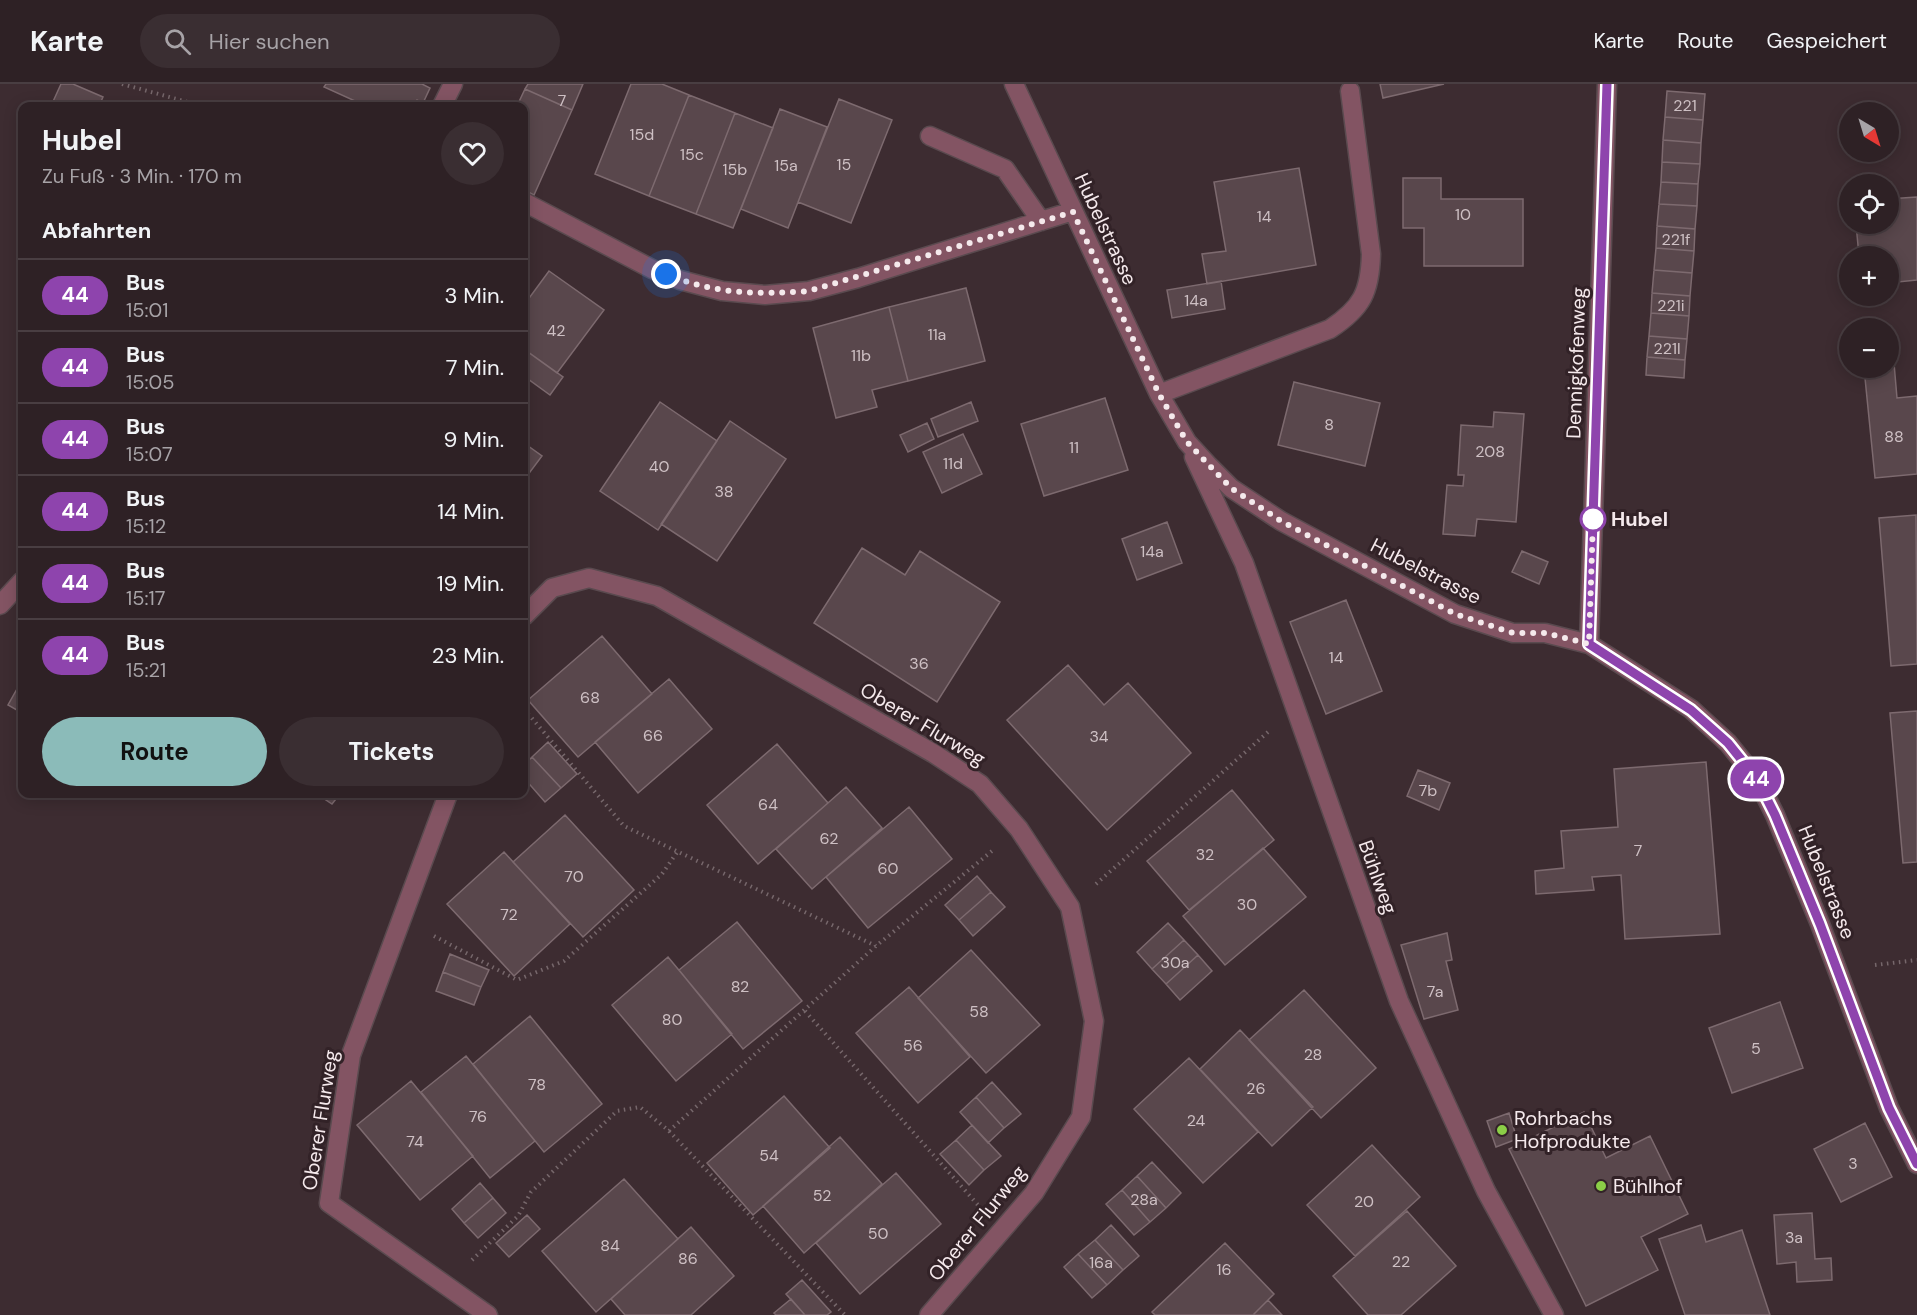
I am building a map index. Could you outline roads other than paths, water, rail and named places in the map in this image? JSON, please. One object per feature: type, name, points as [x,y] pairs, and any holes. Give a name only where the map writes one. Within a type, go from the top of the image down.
[{"type":"street","points":[[444,102],[453,84]]},
{"type":"street","name":"Hubelstrasse","points":[[1014,84],[1159,394],[1187,442],[1231,488],[1281,521],[1455,614],[1513,633],[1545,633],[1589,644],[1691,710],[1728,743],[1757,779],[1775,815],[1820,924],[1889,1108],[1917,1164]]},
{"type":"street","name":"Dennigkofenweg","points":[[1589,644],[1607,84]]},
{"type":"street","points":[[1159,394],[1330,329],[1348,317],[1361,302],[1370,281],[1371,254],[1350,91]]},
{"type":"street","points":[[930,136],[1005,169],[1041,221]]},
{"type":"street","points":[[528,204],[652,269],[680,280],[722,291],[765,295],[809,291],[858,278],[1073,212]]},
{"type":"street","name":"Bühlweg","points":[[1187,442],[1244,563],[1399,1001],[1486,1191],[1554,1315]]},
{"type":"street","name":"Oberer Flurweg","points":[[528,612],[552,588],[589,578],[657,596],[933,753],[980,784],[1019,829],[1070,907],[1094,1021],[1081,1117],[1034,1193],[929,1315]]},
{"type":"street","points":[[0,605],[18,585]]},
{"type":"street","name":"Oberer Flurweg","points":[[446,798],[351,1055],[329,1203],[488,1315]]},
{"type":"place","name":"Hubel","points":[[1593,519]]},
{"type":"place","name":"Rohrbachs Hofprodukte","points":[[1502,1130]]},
{"type":"place","name":"Bühlhof","points":[[1601,1186]]}]
